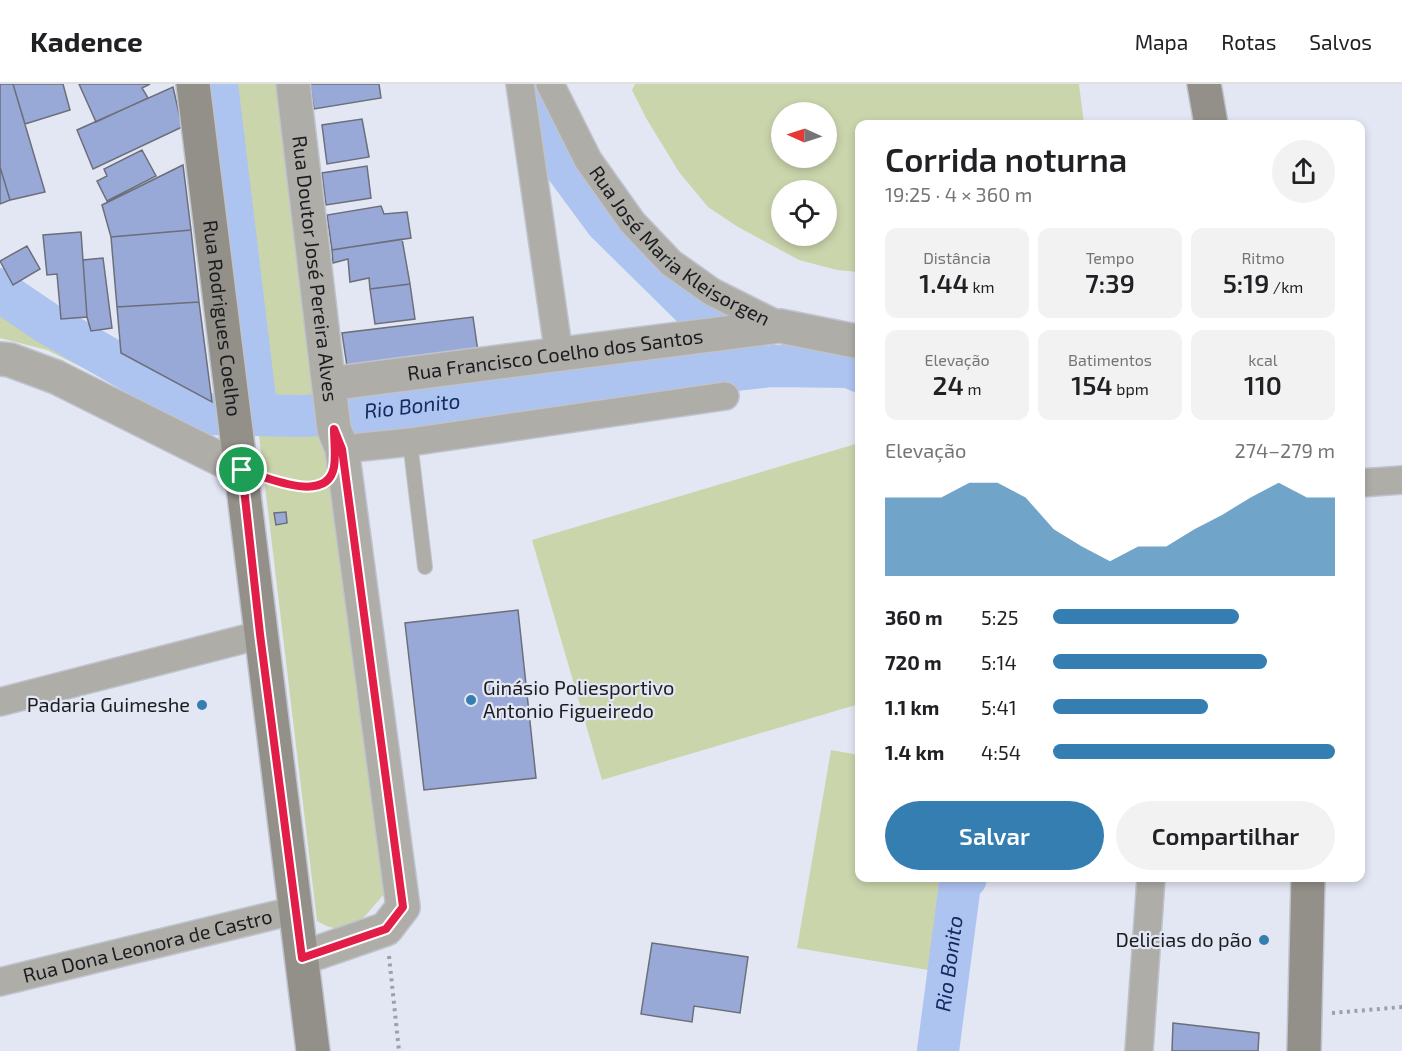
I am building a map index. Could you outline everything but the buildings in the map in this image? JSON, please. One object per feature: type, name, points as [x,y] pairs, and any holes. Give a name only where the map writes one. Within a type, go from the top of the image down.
[{"type":"main road","name":"Rua Rodrigues Coelho","points":[[194,84],[313,1051]]},
{"type":"main road","points":[[1203,84],[1210,120]]},
{"type":"main road","points":[[1304,1051],[1308,882]]},
{"type":"street","name":"Rua Doutor José Pereira Alves","points":[[293,84],[334,415],[403,907],[386,929]]},
{"type":"street","points":[[520,84],[559,355]]},
{"type":"street","name":"Rua José Maria Kleisorgen","points":[[550,84],[588,160],[632,222],[671,263],[712,292],[780,326],[855,341]]},
{"type":"street","name":"Rua Francisco Coelho dos Santos","points":[[334,415],[559,355],[780,326]]},
{"type":"street","points":[[0,358],[56,377],[242,470]]},
{"type":"street","points":[[334,415],[410,442],[725,396]]},
{"type":"street","points":[[1365,483],[1402,480]]},
{"type":"street","points":[[0,702],[260,634]]},
{"type":"street","points":[[1139,1051],[1151,882]]},
{"type":"street","name":"Rua Dona Leonora de Castro","points":[[0,981],[296,910]]},
{"type":"street","points":[[302,958],[386,929]]},
{"type":"lane","points":[[410,442],[425,567]]},
{"type":"path","points":[[242,470],[299,488],[313,488],[327,480]]},
{"type":"path","points":[[386,929],[399,1051]]},
{"type":"path","points":[[1305,1015],[1402,1006]]},
{"type":"green space","points":[[217,84],[284,84],[386,892],[363,918],[348,928],[329,927],[317,921]]},
{"type":"green space","points":[[635,84],[1079,84],[1084,120],[855,120],[855,272],[837,270],[799,260],[773,246],[837,246],[837,180],[771,180],[771,245],[708,207],[679,172],[632,90]]},
{"type":"green space","points":[[0,275],[13,285],[37,296],[89,337],[212,402],[214,433],[47,350],[0,338]]},
{"type":"green space","points":[[855,444],[855,705],[602,780],[532,540]]},
{"type":"green space","points":[[831,750],[855,754],[855,882],[942,882],[928,970],[797,948]]},
{"type":"waterway","points":[[217,84],[257,415]]},
{"type":"waterway","points":[[542,84],[540,102],[548,137],[558,157],[606,222],[745,359]]},
{"type":"waterway","name":"Rio Bonito","points":[[0,289],[47,323],[206,414],[303,416],[353,413],[772,366],[849,367],[855,370]]},
{"type":"waterway","name":"Rio Bonito","points":[[938,1051],[962,882]]},
{"type":"place","name":"Ginásio Poliesportivo Antonio Figueiredo","points":[[471,700]]},
{"type":"place","name":"Padaria Guimeshe","points":[[202,705]]},
{"type":"place","name":"Delicias do pão","points":[[1264,940]]},
{"type":"route","points":[[334,429],[342,449],[403,907],[386,929],[302,958],[260,634],[242,470],[299,488],[313,488],[327,480],[334,469],[334,429]]}]
